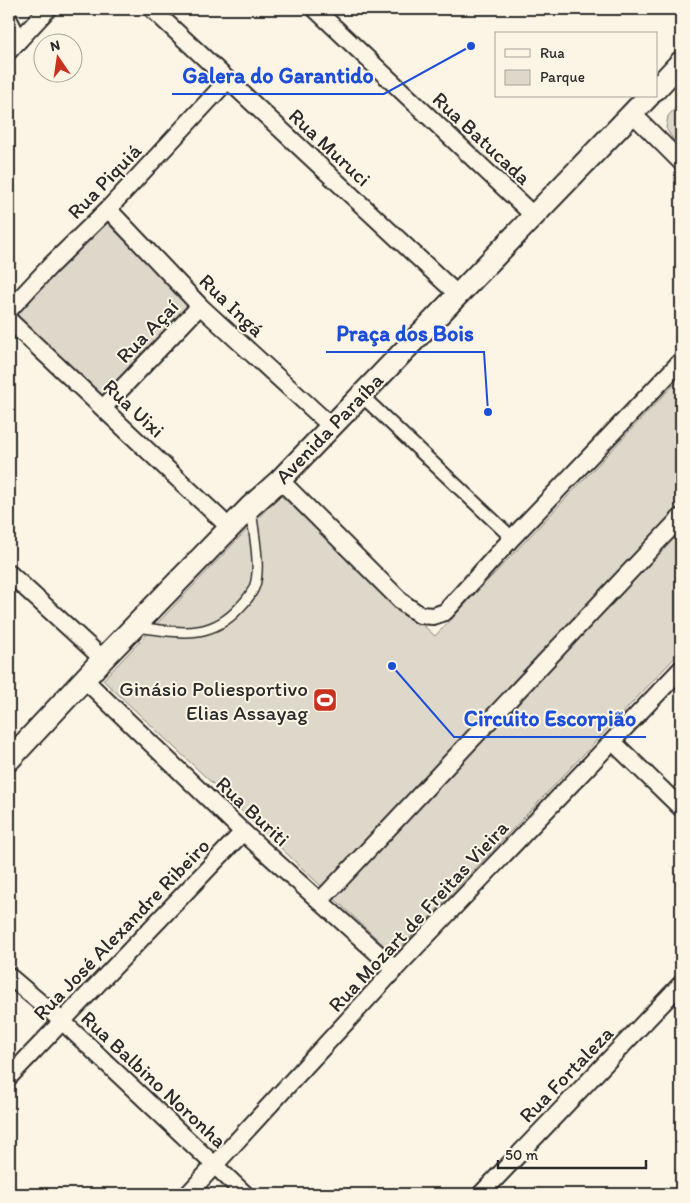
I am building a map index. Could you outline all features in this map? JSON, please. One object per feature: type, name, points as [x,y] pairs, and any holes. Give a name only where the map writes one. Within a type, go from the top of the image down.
[{"type":"street","points":[[14,45],[48,9]]},
{"type":"street","name":"Rua Muruci","points":[[152,9],[458,295]]},
{"type":"street","name":"Rua Batucada","points":[[315,9],[533,215]]},
{"type":"street","points":[[9,20],[14,45]]},
{"type":"street","points":[[658,87],[681,62]]},
{"type":"street","name":"Rua Piquiá","points":[[9,310],[51,265],[108,209],[227,81]]},
{"type":"street","name":"Avenida Paraíba","points":[[9,760],[103,659],[251,506],[280,480],[647,98]]},
{"type":"street","points":[[633,114],[681,162]]},
{"type":"street","name":"Rua Ingá","points":[[108,209],[200,306],[331,426]]},
{"type":"street","name":"Rua Açaí","points":[[103,408],[200,306]]},
{"type":"street","name":"Rua Uixi","points":[[9,320],[230,528]]},
{"type":"street","points":[[280,480],[409,608],[420,615],[433,616],[445,612],[512,538],[681,361]]},
{"type":"street","points":[[361,395],[512,538]]},
{"type":"street","points":[[320,901],[681,517]]},
{"type":"street","points":[[9,573],[103,659]]},
{"type":"street","name":"Rua Mozart de Freitas Vieira","points":[[188,1194],[395,970],[681,669]]},
{"type":"street","name":"Rua Buriti","points":[[85,680],[244,832],[395,970]]},
{"type":"street","points":[[613,742],[681,808]]},
{"type":"street","name":"Rua José Alexandre Ribeiro","points":[[9,1077],[244,832]]},
{"type":"street","name":"Rua Balbino Noronha","points":[[9,976],[62,1021],[245,1194]]},
{"type":"street","name":"Rua Fortaleza","points":[[481,1194],[681,984]]},
{"type":"lane","points":[[134,627],[172,631],[200,631],[217,626],[234,613],[250,595],[256,579],[251,506]]},
{"type":"green space","points":[[681,102],[681,147],[666,128],[668,116]]},
{"type":"green space","points":[[105,221],[190,305],[102,402],[12,314]]},
{"type":"green space","points":[[681,377],[681,651],[394,955],[103,680],[280,495],[435,636]]},
{"type":"place","name":"Galera do Garantido","points":[[471,46]]},
{"type":"place","name":"Praça dos Bois","points":[[488,412]]},
{"type":"place","name":"Circuito Escorpião","points":[[392,666]]},
{"type":"place","name":"Ginásio Poliesportivo Elias Assayag","points":[[325,700]]}]
